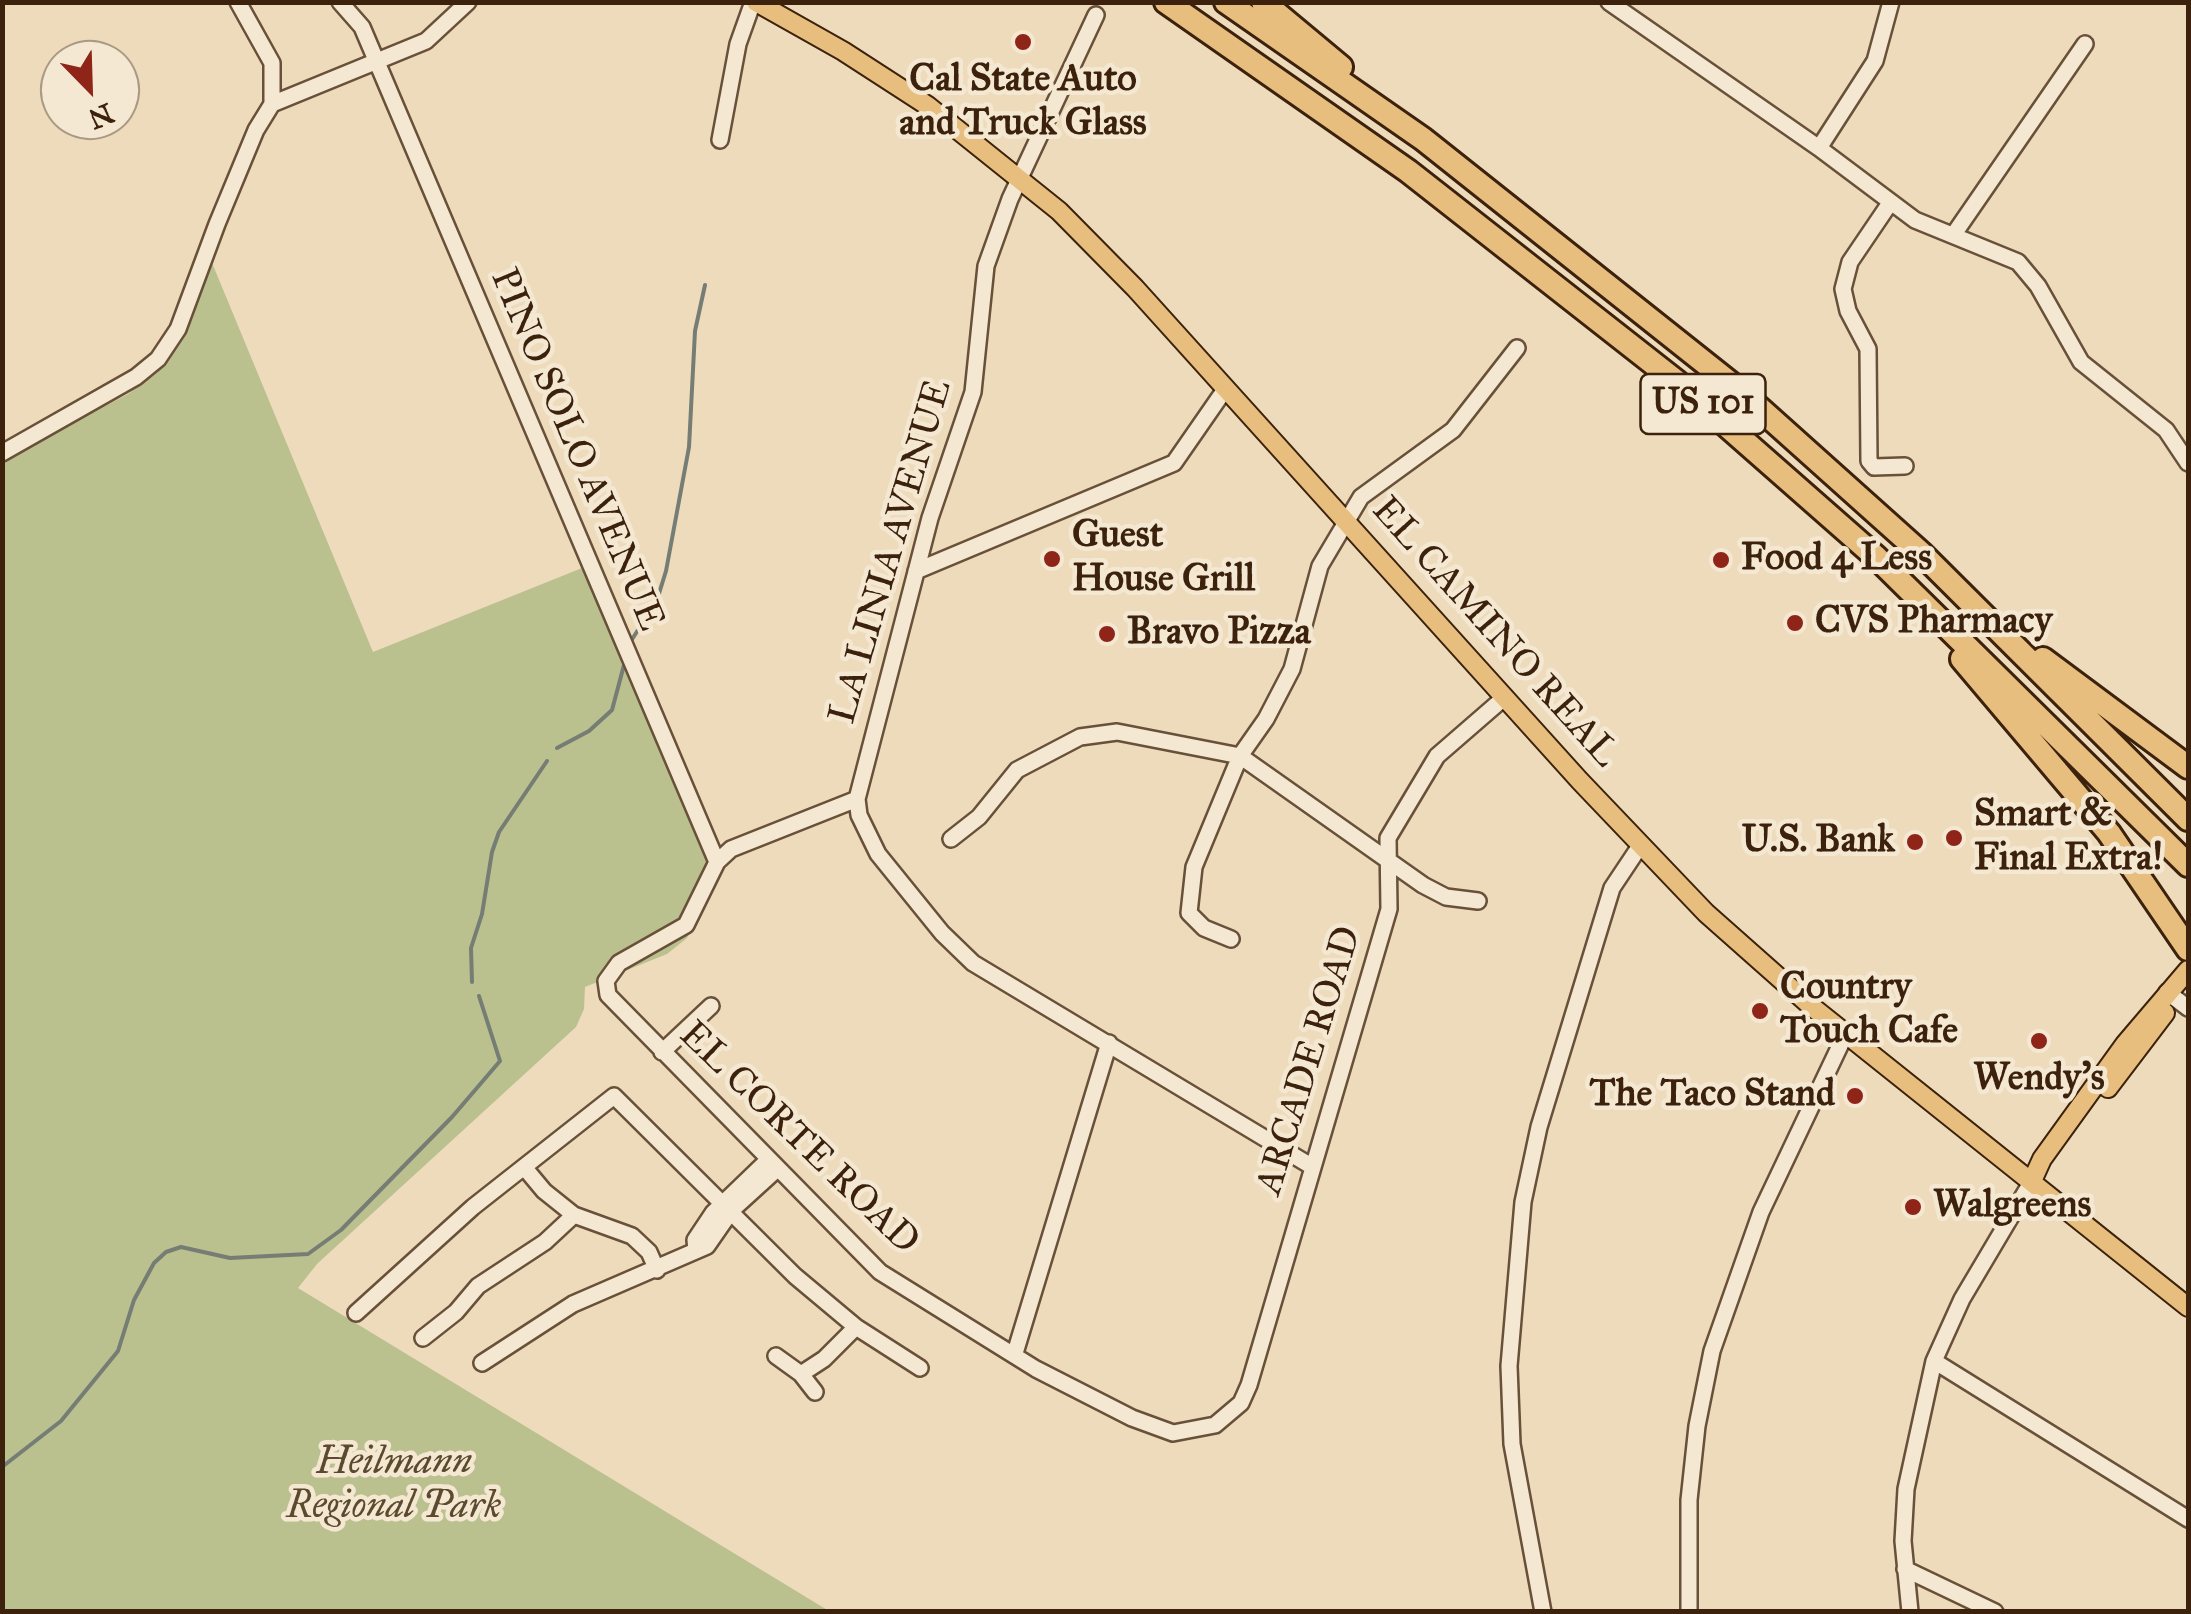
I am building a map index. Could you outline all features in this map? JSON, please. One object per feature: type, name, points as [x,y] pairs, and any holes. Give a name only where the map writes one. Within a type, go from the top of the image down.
[{"type":"highway","name":"US 101","points":[[1166,2],[1519,253],[1736,432],[1876,557],[2188,865]]},
{"type":"highway","name":"US 101","points":[[1226,2],[1423,138],[1739,390],[2007,636],[2188,819]]},
{"type":"highway","points":[[1263,2],[1423,138]]},
{"type":"highway","points":[[1876,557],[2075,790],[2188,949]]},
{"type":"highway","points":[[2007,636],[2074,680],[2188,767]]},
{"type":"main road","name":"EL CAMINO REAL","points":[[754,2],[897,85],[1021,178],[1112,264],[1640,846],[1730,935],[2188,1307]]},
{"type":"main road","points":[[2032,1182],[2042,1159],[2177,999],[2188,973]]},
{"type":"street","points":[[2,453],[124,384],[170,344],[256,130],[272,104],[272,63],[238,2]]},
{"type":"street","name":"PINO SOLO AVENUE","points":[[340,2],[362,27],[717,862]]},
{"type":"street","points":[[272,104],[426,41],[468,2]]},
{"type":"street","points":[[720,140],[738,44],[754,2]]},
{"type":"street","points":[[1608,2],[1924,225],[1997,250],[2027,270],[2081,362],[2166,430],[2188,463]]},
{"type":"street","points":[[1819,148],[1875,61],[1891,2]]},
{"type":"street","name":"LA LINIA AVENUE","points":[[857,798],[916,571],[974,392],[986,266],[1021,178],[1096,15]]},
{"type":"street","points":[[1954,234],[2086,44]]},
{"type":"street","points":[[1890,202],[1850,262],[1843,288],[1848,311],[1868,349],[1868,461],[1874,466],[1904,466]]},
{"type":"street","points":[[1231,939],[1196,924],[1188,914],[1187,900],[1199,850],[1240,756],[1285,683],[1320,566],[1346,520],[1371,488],[1454,430],[1516,348]]},
{"type":"street","points":[[916,571],[1174,464],[1226,388]]},
{"type":"street","name":"ARCADE ROAD","points":[[1173,1433],[1215,1425],[1241,1403],[1389,909],[1388,838],[1438,756],[1505,697]]},
{"type":"street","points":[[952,838],[979,817],[1018,770],[1092,733],[1117,732],[1240,756],[1388,856],[1423,886],[1446,897],[1478,902]]},
{"type":"street","points":[[717,862],[744,840],[857,798],[859,814],[878,854],[958,950],[986,972],[1312,1166]]},
{"type":"street","points":[[1544,1612],[1512,1444],[1509,1366],[1524,1202],[1539,1127],[1612,888],[1640,846]]},
{"type":"street","name":"EL CORTE ROAD","points":[[717,862],[686,925],[619,962],[606,986],[608,995],[880,1272],[1092,1398],[1173,1433]]},
{"type":"street","points":[[662,1052],[711,1006]]},
{"type":"street","points":[[1689,1612],[1686,1578],[1690,1500],[1697,1426],[1712,1351],[1760,1212],[1846,1033]]},
{"type":"street","points":[[1015,1353],[1109,1043]]},
{"type":"street","points":[[356,1313],[443,1232],[614,1096],[794,1276],[856,1327],[920,1368]]},
{"type":"street","points":[[482,1363],[573,1304],[696,1250],[695,1240],[772,1166]]},
{"type":"street","points":[[524,1167],[544,1191],[574,1215],[632,1236],[649,1252],[656,1270]]},
{"type":"street","points":[[1910,1612],[1904,1568],[1909,1462],[1934,1361],[1962,1299],[2032,1182]]},
{"type":"street","points":[[423,1338],[456,1312],[478,1286],[546,1242],[574,1215]]},
{"type":"street","points":[[801,1374],[856,1327]]},
{"type":"street","points":[[776,1356],[801,1374],[815,1392]]},
{"type":"street","points":[[1934,1361],[2188,1519]]},
{"type":"street","points":[[1904,1568],[1994,1612]]},
{"type":"green space","name":"Heilmann Regional Park","points":[[210,258],[373,652],[582,568],[715,882],[687,938],[667,954],[585,987],[584,1009],[576,1027],[317,1264],[298,1288],[829,1611],[3,1611],[3,460],[128,394],[157,373],[192,320]]},
{"type":"waterway","points":[[631,641],[657,600],[666,571],[689,447],[695,331],[705,285]]},
{"type":"waterway","points":[[557,748],[589,731],[612,710],[624,665]]},
{"type":"waterway","points":[[472,982],[471,948],[482,914],[492,852],[499,832],[547,761]]},
{"type":"waterway","points":[[2,1467],[61,1421],[118,1351],[134,1300],[154,1263],[166,1252],[181,1247],[230,1258],[308,1254],[341,1230],[452,1117],[500,1061],[479,996]]},
{"type":"place","name":"Cal State Auto and Truck Glass","points":[[1023,42]]},
{"type":"place","name":"Guest House Grill","points":[[1052,559]]},
{"type":"place","name":"Food 4 Less","points":[[1721,560]]},
{"type":"place","name":"CVS Pharmacy","points":[[1795,623]]},
{"type":"place","name":"Bravo Pizza","points":[[1107,634]]},
{"type":"place","name":"Smart & Final Extra!","points":[[1954,838]]},
{"type":"place","name":"U.S. Bank","points":[[1915,842]]},
{"type":"place","name":"Country Touch Cafe","points":[[1760,1011]]},
{"type":"place","name":"Wendy's","points":[[2039,1041]]},
{"type":"place","name":"The Taco Stand","points":[[1855,1096]]},
{"type":"place","name":"Walgreens","points":[[1913,1207]]}]
